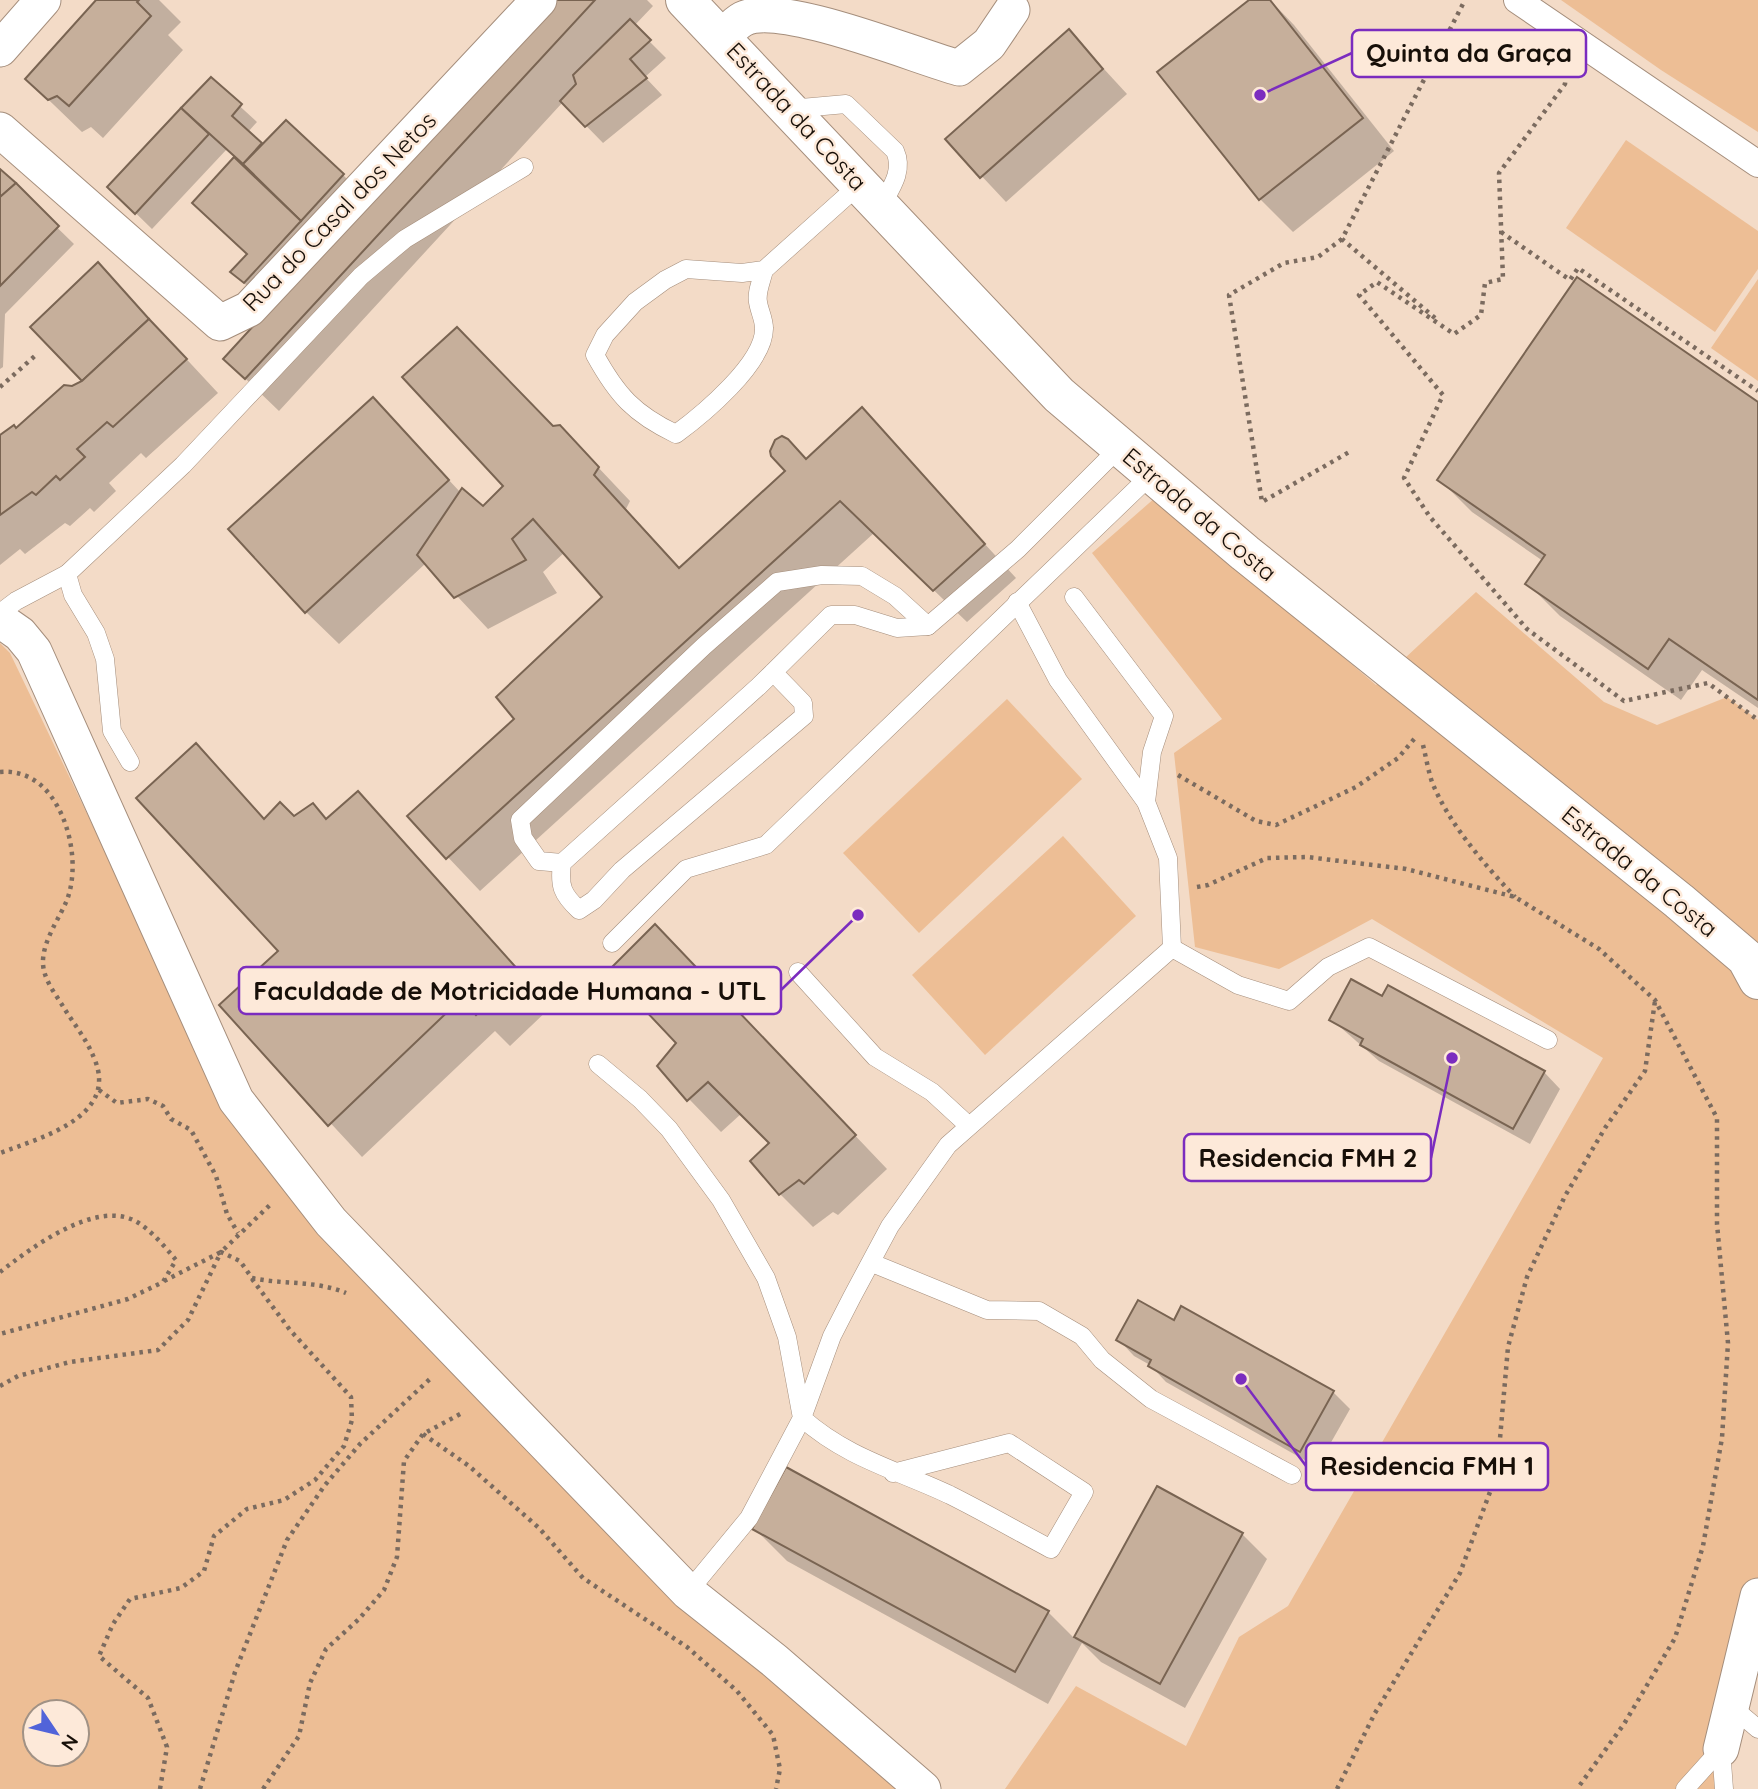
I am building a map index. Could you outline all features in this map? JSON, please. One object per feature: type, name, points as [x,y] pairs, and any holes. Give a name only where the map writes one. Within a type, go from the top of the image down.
[{"type":"street","points":[[0,49],[43,0]]},
{"type":"street","name":"Rua do Casal dos Netos","points":[[0,130],[220,323],[249,309],[539,0]]},
{"type":"street","name":"Estrada da Costa","points":[[685,0],[723,37],[1059,395],[1152,474],[1679,901],[1746,958],[1758,980]]},
{"type":"street","points":[[1517,0],[1758,164]]},
{"type":"street","points":[[723,37],[744,18],[778,14],[837,26],[959,68],[989,44],[1012,10]]},
{"type":"street","points":[[0,620],[20,634],[34,651],[236,1101],[331,1222],[688,1592],[775,1661],[923,1789]]},
{"type":"street","points":[[1721,1749],[1758,1596]]},
{"type":"lane","points":[[0,614],[16,601],[66,575],[183,465],[361,276],[405,239],[524,167]]},
{"type":"lane","points":[[764,270],[757,299],[765,330],[752,360],[736,382],[694,421],[676,434],[647,420],[615,391],[595,355],[605,335],[635,302],[686,269],[742,273],[764,270],[871,195]]},
{"type":"lane","points":[[773,672],[803,703],[804,716],[631,862],[594,900],[579,910],[564,896],[559,883],[562,863],[773,672],[831,615],[855,615],[897,628],[928,626],[1018,549],[1120,447]]},
{"type":"lane","points":[[612,943],[686,869],[766,845],[1152,474]]},
{"type":"lane","points":[[66,575],[73,595],[96,633],[105,659],[112,731],[130,762]]},
{"type":"lane","points":[[562,863],[539,861],[523,838],[520,820],[704,646],[778,582],[822,575],[862,576],[895,596],[928,626]]},
{"type":"lane","points":[[1074,597],[1164,716],[1151,764],[1146,802]]},
{"type":"lane","points":[[688,1592],[749,1518],[802,1418],[832,1336],[890,1226],[928,1170],[969,1126],[1172,948],[1168,858],[1146,802],[1058,680],[1017,602]]},
{"type":"lane","points":[[1172,948],[1238,985],[1289,1001],[1328,967],[1369,947],[1548,1040]]},
{"type":"lane","points":[[798,972],[875,1057],[932,1092],[969,1126]]},
{"type":"lane","points":[[598,1064],[640,1099],[669,1129],[721,1200],[765,1278],[788,1337],[802,1418],[828,1441],[893,1473],[948,1495],[1051,1549],[1084,1492],[1009,1443],[893,1473]]},
{"type":"lane","points":[[872,1263],[987,1310],[1039,1311],[1083,1336],[1102,1360],[1151,1399],[1293,1475]]},
{"type":"lane","points":[[1732,1707],[1758,1729]]},
{"type":"lane","points":[[1685,1789],[1721,1749]]},
{"type":"lane","points":[[1721,1749],[1724,1789]]},
{"type":"path","points":[[1351,451],[1262,502],[1229,295],[1284,263],[1318,257],[1342,239],[1465,0]]},
{"type":"path","points":[[1454,334],[1481,315],[1485,283],[1503,279],[1499,173],[1566,84],[1570,36]]},
{"type":"path","points":[[1500,232],[1570,280],[1578,268],[1758,391]]},
{"type":"path","points":[[1342,239],[1454,334]]},
{"type":"path","points":[[1454,334],[1377,282],[1359,295],[1443,395],[1404,478],[1430,517],[1527,628],[1624,701],[1707,683],[1758,720]]},
{"type":"path","points":[[0,387],[36,355]]},
{"type":"path","points":[[1151,764],[1184,777],[1217,800],[1256,821],[1276,825],[1356,787],[1398,758],[1420,732],[1432,782],[1454,820],[1490,871],[1515,897],[1599,949],[1655,1000],[1717,1118],[1717,1224],[1728,1343],[1722,1438],[1703,1546],[1675,1638],[1624,1724],[1577,1789]]},
{"type":"path","points":[[0,772],[11,771],[40,782],[62,810],[72,848],[68,898],[53,928],[43,959],[47,981],[95,1059],[99,1090],[87,1110],[62,1130],[0,1153]]},
{"type":"path","points":[[1171,890],[1208,886],[1267,858],[1307,857],[1406,869],[1515,897]]},
{"type":"path","points":[[1337,1789],[1375,1713],[1461,1573],[1497,1472],[1508,1347],[1527,1277],[1565,1196],[1605,1128],[1644,1071],[1655,1000]]},
{"type":"path","points":[[99,1090],[117,1103],[148,1099],[163,1106],[171,1119],[191,1129],[216,1176],[227,1214],[238,1233]]},
{"type":"path","points":[[0,1386],[18,1376],[70,1362],[158,1350],[188,1320],[221,1252],[238,1233],[299,1180]]},
{"type":"path","points":[[0,1272],[62,1229],[102,1216],[135,1220],[164,1244],[176,1260],[163,1282]]},
{"type":"path","points":[[160,1789],[167,1746],[148,1698],[99,1656],[113,1624],[130,1599],[181,1588],[204,1571],[214,1536],[247,1509],[284,1500],[315,1480],[344,1446],[352,1420],[351,1396],[290,1330],[240,1261],[221,1252]]},
{"type":"path","points":[[0,1334],[128,1299],[221,1252]]},
{"type":"path","points":[[252,1278],[272,1283],[306,1282],[332,1287],[357,1297]]},
{"type":"path","points":[[200,1789],[235,1672],[287,1540],[325,1485],[360,1444],[437,1371]]},
{"type":"path","points":[[263,1789],[299,1736],[310,1683],[326,1649],[359,1619],[384,1590],[397,1557],[404,1461],[423,1434],[460,1412],[470,1411]]},
{"type":"path","points":[[423,1434],[469,1466],[539,1528],[583,1578],[687,1647],[737,1691],[773,1735],[780,1769],[776,1789]]},
{"type":"shaded area","points":[[1561,0],[1758,0],[1758,132],[1661,70]]},
{"type":"shaded area","points":[[1626,140],[1758,231],[1758,269],[1715,332],[1566,228]]},
{"type":"shaded area","points":[[1758,279],[1758,381],[1711,348]]},
{"type":"shaded area","points":[[1156,497],[1376,685],[1476,592],[1604,702],[1657,725],[1727,697],[1758,720],[1758,1596],[1724,1789],[1005,1789],[1076,1686],[1186,1746],[1239,1637],[1288,1606],[1603,1058],[1372,919],[1279,969],[1195,947],[1174,753],[1222,719],[1092,553]]},
{"type":"shaded area","points":[[0,643],[10,653],[113,868],[320,1236],[913,1789],[0,1789]]},
{"type":"shaded area","points":[[1007,699],[1082,779],[919,933],[843,853]]},
{"type":"shaded area","points":[[1063,836],[1136,916],[985,1055],[912,975]]},
{"type":"building","points":[[96,0],[139,0],[137,2],[151,16],[69,106],[57,96],[48,100],[25,79]]},
{"type":"building","points":[[552,0],[595,0],[245,379],[223,359]]},
{"type":"building","points":[[1249,0],[1270,0],[1363,118],[1259,200],[1157,72]]},
{"type":"building","points":[[630,19],[651,40],[630,59],[647,78],[585,127],[560,101],[576,84],[573,75]]},
{"type":"building","points":[[1069,29],[1103,69],[980,178],[945,139]]},
{"type":"building","points":[[211,77],[242,104],[232,116],[262,143],[243,164],[181,108]]},
{"type":"building","points":[[181,108],[209,134],[135,214],[107,187]]},
{"type":"building","points":[[286,120],[344,174],[301,221],[243,164]]},
{"type":"building","points":[[234,157],[301,221],[244,283],[230,272],[247,254],[192,203]]},
{"type":"building","points":[[0,169],[16,183],[0,197]]},
{"type":"building","points":[[16,183],[59,226],[0,286],[0,197]]},
{"type":"building","points":[[98,262],[149,319],[82,381],[30,327]]},
{"type":"building","points":[[1577,277],[1758,402],[1758,700],[1669,639],[1648,669],[1525,584],[1545,555],[1437,480]]},
{"type":"building","points":[[149,319],[187,359],[113,427],[107,422],[77,449],[85,457],[60,480],[56,476],[36,495],[32,492],[0,515],[0,435],[14,425],[16,428],[64,385],[72,386],[82,381]]},
{"type":"building","points":[[457,327],[553,426],[560,425],[599,467],[594,475],[679,568],[785,471],[771,456],[770,451],[775,440],[782,436],[788,439],[806,459],[862,407],[985,544],[933,591],[840,501],[446,859],[407,816],[514,719],[496,697],[602,597],[533,519],[512,539],[526,560],[454,598],[417,555],[462,488],[483,506],[503,486],[402,377]]},
{"type":"building","points":[[373,397],[449,480],[305,613],[228,529]]},
{"type":"building","points":[[196,743],[264,819],[280,802],[294,816],[313,803],[326,819],[358,791],[520,972],[476,1015],[461,999],[328,1126],[219,1005],[278,951],[136,798]]},
{"type":"building","points":[[655,924],[856,1135],[804,1184],[799,1180],[779,1195],[750,1161],[769,1143],[708,1082],[687,1101],[657,1066],[676,1043],[608,971]]},
{"type":"building","points":[[1351,979],[1382,996],[1388,985],[1545,1071],[1513,1129],[1360,1045],[1363,1039],[1329,1020]]},
{"type":"building","points":[[1138,1300],[1174,1320],[1181,1306],[1334,1391],[1300,1452],[1148,1366],[1151,1360],[1116,1340]]},
{"type":"building","points":[[786,1467],[1049,1611],[1015,1672],[752,1529]]},
{"type":"building","points":[[1157,1486],[1243,1533],[1160,1684],[1074,1637]]},
{"type":"place","name":"Quinta da Graça","points":[[1260,95]]},
{"type":"place","name":"Faculdade de Motricidade Humana - UTL","points":[[858,915]]},
{"type":"place","name":"Residencia FMH 2","points":[[1452,1058]]},
{"type":"place","name":"Residencia FMH 1","points":[[1241,1379]]}]
